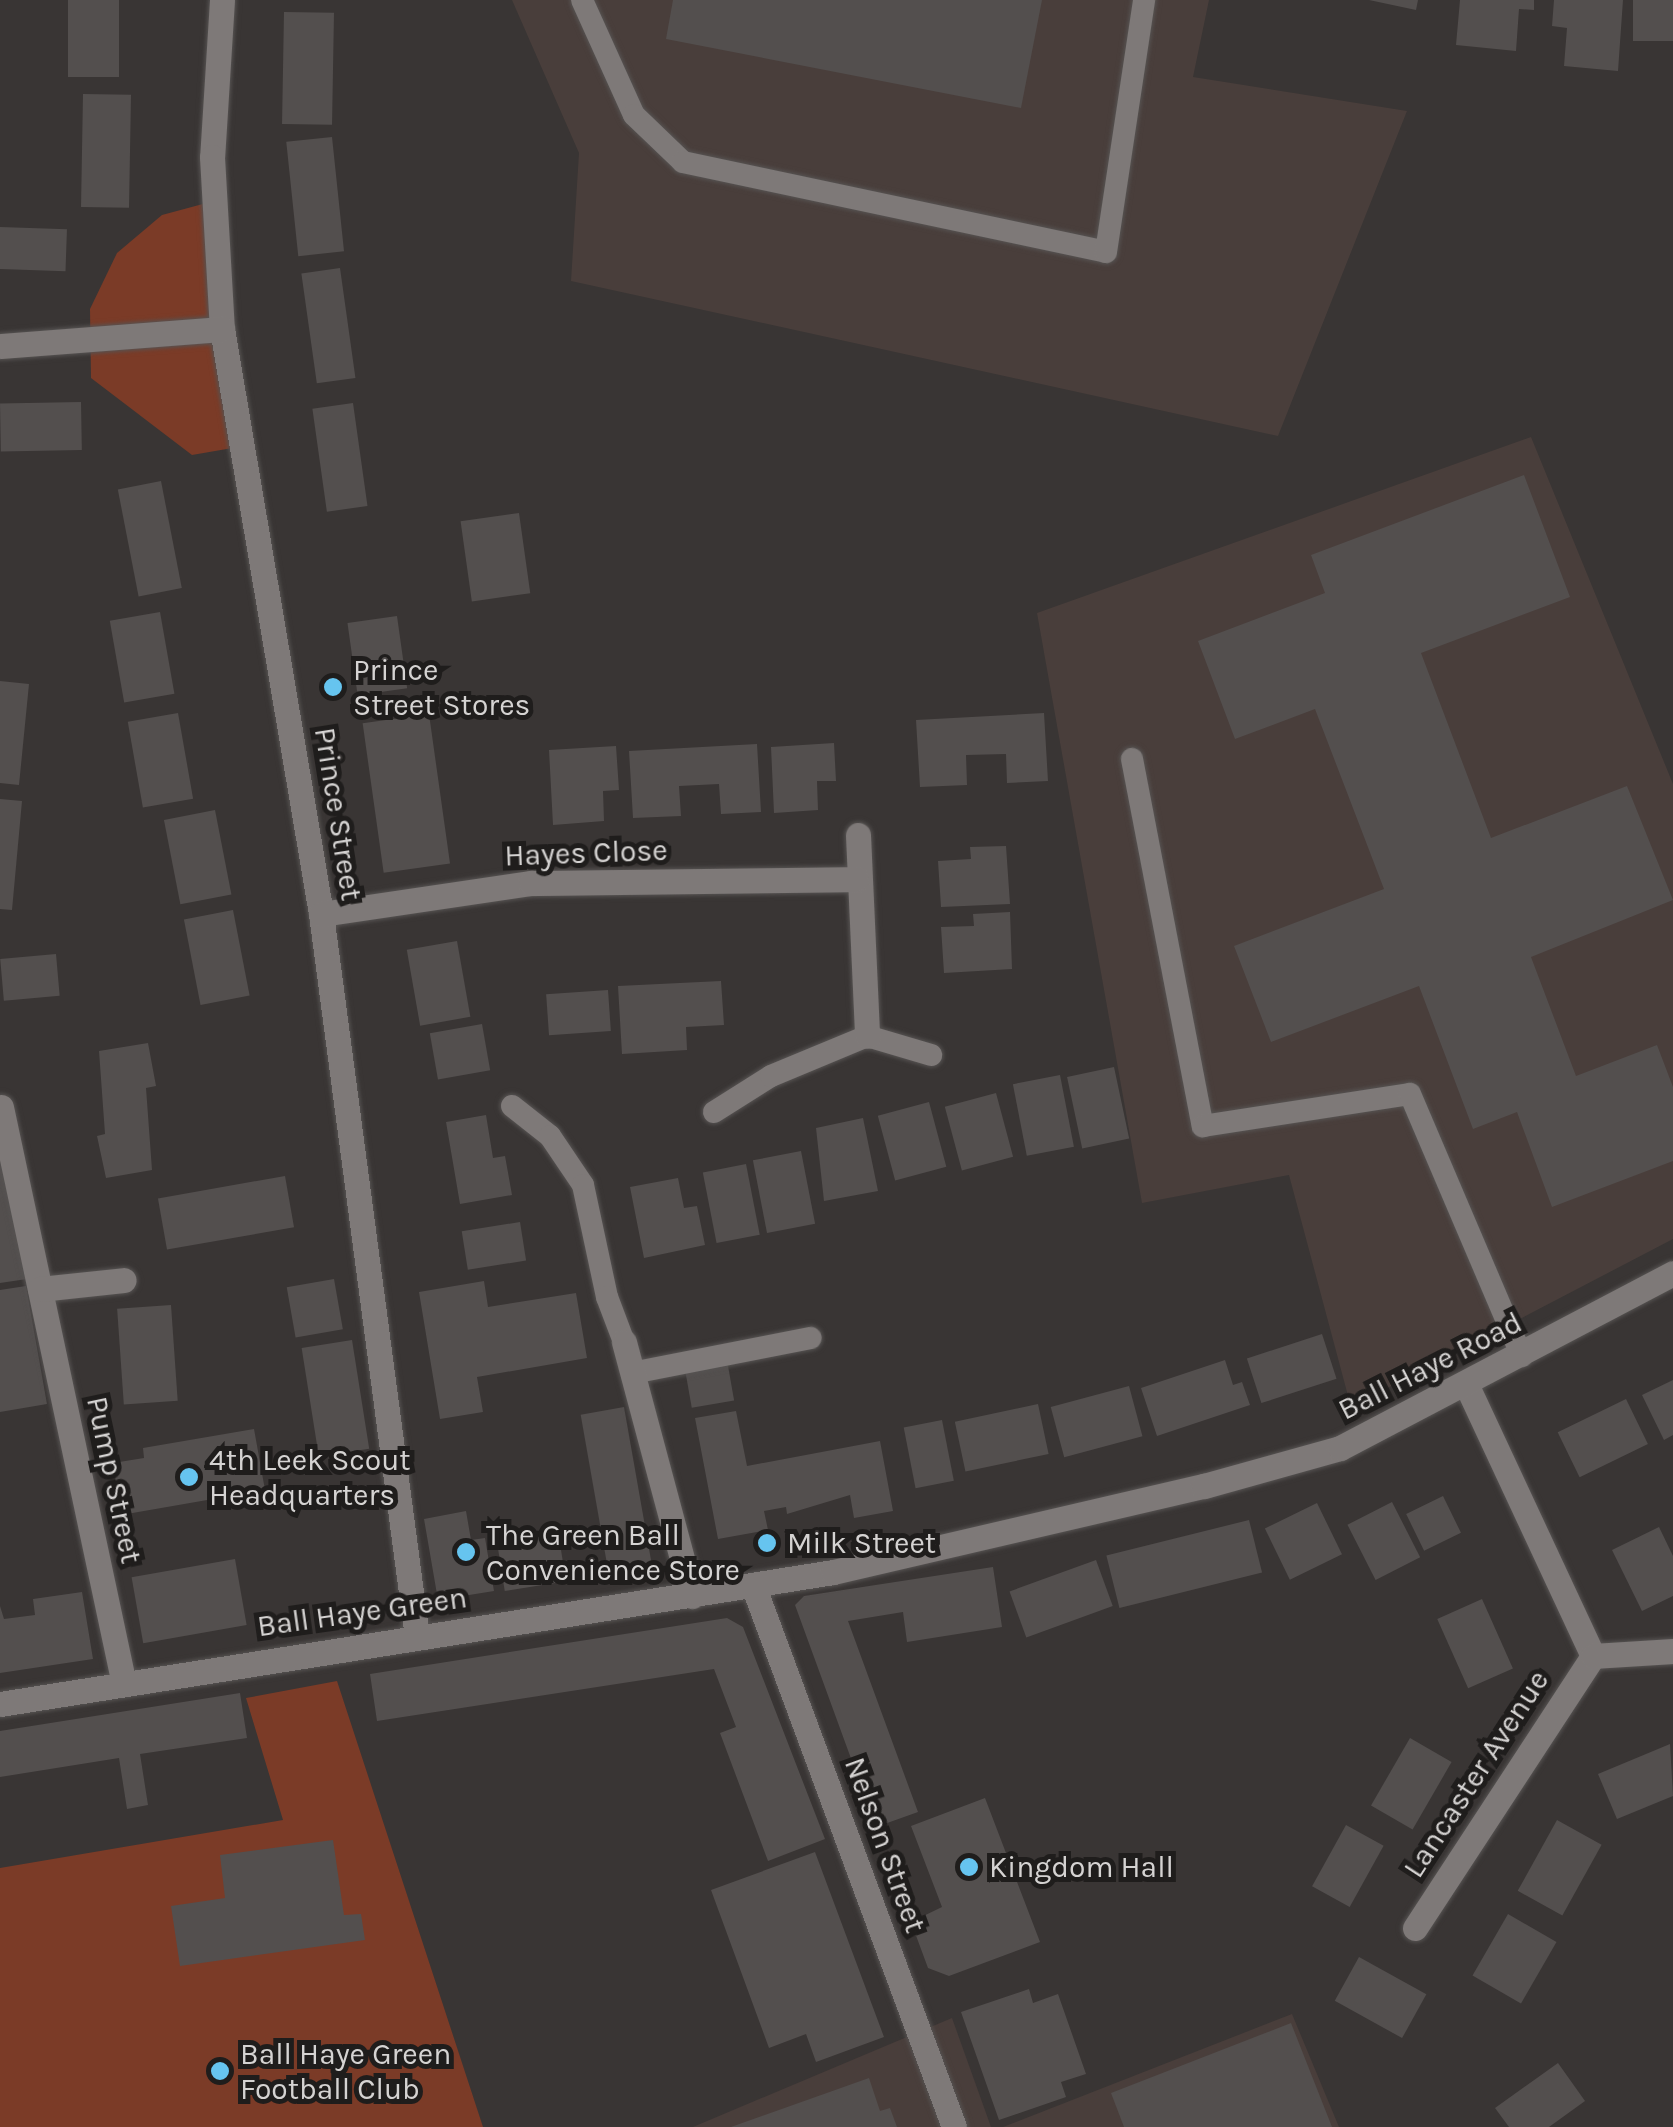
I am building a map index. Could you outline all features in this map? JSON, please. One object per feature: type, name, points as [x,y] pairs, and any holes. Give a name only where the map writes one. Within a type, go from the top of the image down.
[{"type":"street","name":"Prince Street","points":[[222,0],[212,156],[222,329],[321,914],[417,1637]]},
{"type":"street","points":[[0,346],[222,329]]},
{"type":"street","points":[[858,835],[856,879],[867,1036]]},
{"type":"street","name":"Hayes Close","points":[[321,914],[531,883],[856,879]]},
{"type":"street","name":"Pump Street","points":[[1,1107],[124,1684]]},
{"type":"street","name":"Ball Haye Road","points":[[1204,1486],[1340,1448],[1466,1386],[1673,1274]]},
{"type":"street","points":[[40,1289],[124,1280]]},
{"type":"street","points":[[624,1342],[692,1596]]},
{"type":"street","points":[[1466,1386],[1593,1656],[1673,1651]]},
{"type":"street","name":"Ball Haye Green","points":[[0,1704],[753,1585],[1204,1486]]},
{"type":"street","name":"Nelson Street","points":[[753,1585],[954,2127]]},
{"type":"street","name":"Lancaster Avenue","points":[[1416,1928],[1593,1656]]},
{"type":"lane","points":[[582,0],[634,115],[683,162],[1106,252],[1144,0]]},
{"type":"lane","points":[[1132,759],[1203,1126],[1410,1094],[1522,1356]]},
{"type":"lane","points":[[714,1112],[771,1076],[867,1036],[931,1055]]},
{"type":"lane","points":[[512,1106],[550,1136],[578,1174],[624,1342]]},
{"type":"lane","points":[[632,1372],[811,1338]]},
{"type":"shaded area","points":[[512,0],[1209,0],[1193,77],[1407,111],[1278,436],[571,281],[579,153]]},
{"type":"shaded area","points":[[214,201],[244,446],[192,455],[91,378],[90,309],[117,253],[162,215]]},
{"type":"shaded area","points":[[1531,437],[1673,784],[1673,1239],[1351,1407],[1289,1175],[1142,1203],[1037,613]]},
{"type":"shaded area","name":"Ball Haye Green Football Club","points":[[337,1681],[483,2127],[0,2127],[0,1868],[283,1820],[246,1698]]},
{"type":"shaded area","points":[[1292,2014],[1339,2127],[1003,2127]]},
{"type":"shaded area","points":[[952,2018],[991,2127],[693,2127]]},
{"type":"building","points":[[68,0],[119,0],[119,77],[68,77]]},
{"type":"building","points":[[673,0],[1042,0],[1021,108],[666,39]]},
{"type":"building","points":[[1369,0],[1418,0],[1416,10]]},
{"type":"building","points":[[1460,0],[1534,0],[1534,10],[1519,9],[1516,51],[1456,45]]},
{"type":"building","points":[[1554,0],[1623,0],[1618,71],[1564,66],[1567,28],[1552,26]]},
{"type":"building","points":[[1633,0],[1673,0],[1673,41],[1633,41]]},
{"type":"building","points":[[284,12],[334,13],[332,125],[282,124]]},
{"type":"building","points":[[83,94],[131,95],[129,208],[81,207]]},
{"type":"building","points":[[332,137],[344,251],[298,256],[286,142]]},
{"type":"building","points":[[0,227],[67,229],[65,271],[0,269]]},
{"type":"building","points":[[340,268],[355,378],[317,383],[301,273]]},
{"type":"building","points":[[81,402],[82,450],[1,451],[0,403]]},
{"type":"building","points":[[353,403],[367,506],[327,512],[312,409]]},
{"type":"building","points":[[1524,475],[1570,597],[1421,653],[1491,838],[1627,786],[1673,900],[1531,957],[1576,1076],[1657,1045],[1673,1087],[1673,1161],[1552,1207],[1517,1112],[1473,1129],[1419,986],[1271,1042],[1234,946],[1384,889],[1315,709],[1235,739],[1198,641],[1325,593],[1311,555]]},
{"type":"building","points":[[161,481],[182,588],[139,596],[118,489]]},
{"type":"building","points":[[519,513],[530,593],[472,601],[461,521]]},
{"type":"building","points":[[160,612],[174,694],[124,703],[110,621]]},
{"type":"building","points":[[397,616],[407,688],[358,695],[347,623]]},
{"type":"building","points":[[0,681],[29,684],[19,785],[0,783]]},
{"type":"building","points":[[178,713],[193,799],[143,808],[128,722]]},
{"type":"building","points":[[1044,713],[1048,781],[1007,783],[1006,754],[966,755],[967,785],[920,787],[916,720]]},
{"type":"building","points":[[429,714],[450,864],[384,873],[363,723]]},
{"type":"building","points":[[834,743],[836,781],[817,781],[818,810],[774,813],[771,747]]},
{"type":"building","points":[[757,744],[761,812],[721,814],[719,784],[679,786],[681,816],[633,818],[629,751]]},
{"type":"building","points":[[616,746],[619,790],[603,791],[604,821],[553,825],[549,750]]},
{"type":"building","points":[[0,799],[22,801],[12,910],[0,909]]},
{"type":"building","points":[[215,810],[231,894],[180,904],[164,820]]},
{"type":"building","points":[[1006,846],[1010,904],[941,907],[938,861],[971,859],[970,847]]},
{"type":"building","points":[[233,910],[250,995],[201,1005],[184,920]]},
{"type":"building","points":[[1010,912],[1012,969],[944,973],[941,927],[974,926],[973,914]]},
{"type":"building","points":[[457,941],[470,1017],[420,1026],[407,950]]},
{"type":"building","points":[[56,954],[60,996],[4,1001],[0,959]]},
{"type":"building","points":[[721,981],[724,1025],[686,1027],[687,1050],[622,1054],[618,986]]},
{"type":"building","points":[[608,990],[611,1031],[549,1035],[546,994]]},
{"type":"building","points":[[482,1024],[490,1070],[438,1079],[430,1033]]},
{"type":"building","points":[[148,1043],[156,1086],[146,1088],[152,1170],[106,1178],[97,1136],[105,1134],[99,1051]]},
{"type":"building","points":[[1114,1067],[1129,1138],[1082,1148],[1067,1077]]},
{"type":"building","points":[[1060,1075],[1074,1147],[1027,1156],[1013,1084]]},
{"type":"building","points":[[996,1093],[1013,1157],[962,1170],[945,1107]]},
{"type":"building","points":[[929,1102],[946,1167],[895,1180],[878,1116]]},
{"type":"building","points":[[486,1115],[493,1158],[505,1156],[512,1195],[460,1204],[446,1122]]},
{"type":"building","points":[[863,1118],[878,1191],[824,1201],[816,1128]]},
{"type":"building","points":[[801,1151],[815,1224],[767,1233],[753,1160]]},
{"type":"building","points":[[0,1154],[27,1279],[0,1283]]},
{"type":"building","points":[[746,1164],[760,1235],[717,1243],[703,1172]]},
{"type":"building","points":[[285,1176],[294,1227],[167,1250],[158,1198]]},
{"type":"building","points":[[678,1178],[684,1208],[697,1206],[705,1245],[644,1258],[630,1187]]},
{"type":"building","points":[[520,1222],[526,1261],[468,1270],[462,1231]]},
{"type":"building","points":[[334,1279],[343,1329],[296,1338],[287,1287]]},
{"type":"building","points":[[484,1281],[488,1307],[576,1293],[587,1358],[477,1377],[483,1412],[440,1419],[419,1292]]},
{"type":"building","points":[[26,1286],[47,1404],[0,1412],[0,1290]]},
{"type":"building","points":[[171,1305],[178,1401],[124,1405],[117,1309]]},
{"type":"building","points":[[1322,1334],[1337,1379],[1261,1403],[1247,1358]]},
{"type":"building","points":[[352,1340],[369,1449],[319,1457],[302,1348]]},
{"type":"building","points":[[727,1360],[734,1400],[692,1408],[685,1367]]},
{"type":"building","points":[[1225,1360],[1233,1385],[1242,1382],[1250,1405],[1157,1436],[1141,1388]]},
{"type":"building","points":[[1673,1380],[1673,1435],[1664,1440],[1642,1395]]},
{"type":"building","points":[[1129,1386],[1142,1436],[1064,1457],[1051,1407]]},
{"type":"building","points":[[1626,1399],[1648,1444],[1580,1477],[1558,1432]]},
{"type":"building","points":[[1038,1404],[1049,1454],[965,1472],[955,1422]]},
{"type":"building","points":[[624,1407],[652,1565],[608,1572],[581,1415]]},
{"type":"building","points":[[736,1411],[747,1466],[880,1441],[893,1511],[854,1518],[850,1495],[787,1514],[786,1507],[764,1511],[768,1530],[718,1539],[695,1418]]},
{"type":"building","points":[[942,1420],[954,1481],[916,1488],[904,1427]]},
{"type":"building","name":"4th Leek Scout Headquarters","points":[[254,1429],[265,1490],[121,1515],[113,1463],[144,1458],[143,1448]]},
{"type":"building","points":[[1443,1496],[1461,1533],[1424,1551],[1406,1514]]},
{"type":"building","points":[[1392,1502],[1420,1557],[1376,1580],[1347,1525]]},
{"type":"building","points":[[1317,1503],[1342,1554],[1290,1580],[1265,1528]]},
{"type":"building","points":[[466,1511],[471,1540],[485,1538],[494,1591],[438,1600],[424,1519]]},
{"type":"building","points":[[1249,1520],[1262,1572],[1119,1608],[1106,1556]]},
{"type":"building","points":[[1659,1527],[1673,1556],[1673,1596],[1642,1611],[1612,1550]]},
{"type":"building","points":[[558,1531],[566,1581],[505,1591],[497,1541]]},
{"type":"building","points":[[235,1559],[247,1625],[143,1643],[132,1577]]},
{"type":"building","points":[[1096,1560],[1113,1606],[1026,1638],[1010,1591]]},
{"type":"building","points":[[993,1567],[1002,1627],[907,1642],[903,1612],[848,1621],[918,1812],[876,1827],[795,1605],[804,1596]]},
{"type":"building","points":[[82,1592],[93,1659],[0,1673],[0,1606],[4,1619],[35,1615],[33,1599]]},
{"type":"building","points":[[1482,1599],[1513,1668],[1468,1688],[1437,1619]]},
{"type":"building","points":[[727,1618],[743,1627],[825,1839],[768,1861],[720,1733],[736,1727],[714,1669],[377,1721],[370,1674]]},
{"type":"building","points":[[240,1693],[247,1738],[140,1754],[148,1805],[127,1809],[119,1758],[0,1777],[0,1731]]},
{"type":"building","points":[[1410,1738],[1452,1762],[1413,1830],[1371,1806]]},
{"type":"building","points":[[1670,1744],[1673,1796],[1617,1819],[1598,1774]]},
{"type":"building","name":"Kingdom Hall","points":[[985,1798],[1040,1942],[949,1976],[928,1968],[911,1922],[942,1907],[911,1826]]},
{"type":"building","points":[[1557,1820],[1602,1845],[1562,1916],[1518,1891]]},
{"type":"building","points":[[1346,1825],[1384,1846],[1350,1907],[1312,1886]]},
{"type":"building","points":[[333,1840],[344,1915],[361,1914],[365,1940],[180,1966],[171,1906],[225,1898],[220,1855]]},
{"type":"building","points":[[815,1852],[884,2037],[816,2062],[806,2034],[769,2048],[711,1890]]},
{"type":"building","points":[[1508,1914],[1556,1942],[1521,2003],[1472,1975]]},
{"type":"building","points":[[1359,1957],[1426,1994],[1402,2038],[1335,2001]]},
{"type":"building","points":[[1029,1989],[1033,2003],[1058,1994],[1086,2074],[1061,2082],[1066,2097],[999,2120],[961,2012]]},
{"type":"building","points":[[1291,2023],[1332,2127],[1124,2127],[1111,2093]]},
{"type":"building","points":[[1558,2063],[1585,2101],[1549,2127],[1509,2127],[1495,2108]]},
{"type":"building","points":[[869,2078],[880,2111],[890,2108],[897,2127],[731,2127]]},
{"type":"place","name":"Prince Street Stores","points":[[333,687]]},
{"type":"place","name":"4th Leek Scout Headquarters","points":[[189,1477]]},
{"type":"place","name":"Milk Street","points":[[767,1543]]},
{"type":"place","name":"The Green Ball Convenience Store","points":[[466,1552]]},
{"type":"place","name":"Kingdom Hall","points":[[969,1867]]},
{"type":"place","name":"Ball Haye Green Football Club","points":[[220,2071]]}]
